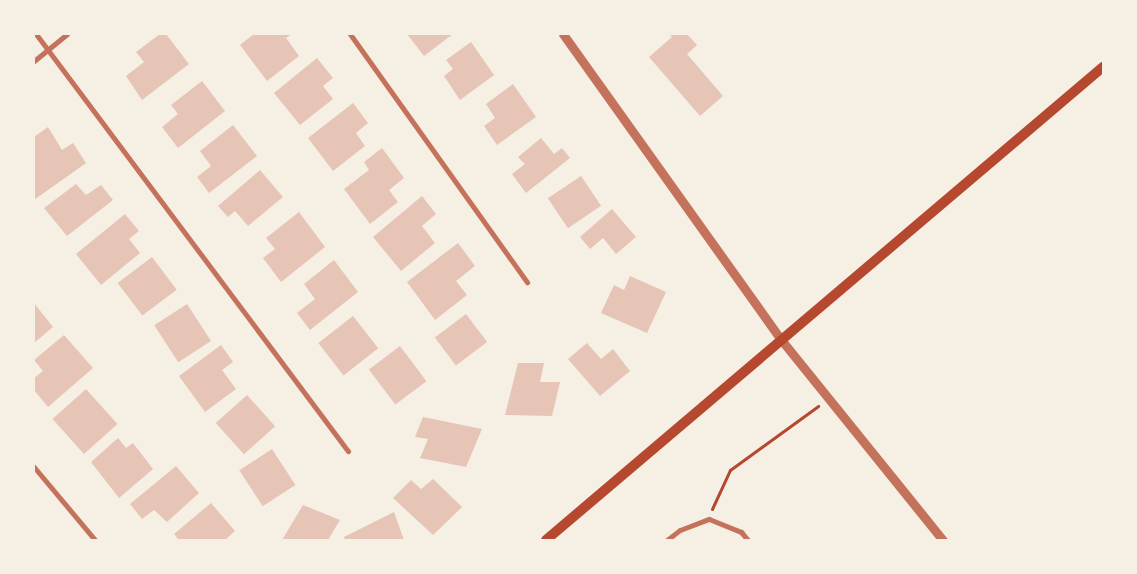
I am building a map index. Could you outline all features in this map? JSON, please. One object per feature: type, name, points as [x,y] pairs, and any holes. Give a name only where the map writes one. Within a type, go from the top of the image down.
[{"type":"main road","points":[[546,540],[783,342],[1103,67]]},
{"type":"street","points":[[36,34],[348,451]]},
{"type":"street","points":[[34,61],[66,34]]},
{"type":"street","points":[[350,34],[527,282]]},
{"type":"street","points":[[563,34],[783,342],[943,540]]},
{"type":"street","points":[[34,467],[95,540]]},
{"type":"street","points":[[667,540],[680,530],[709,519],[741,532],[748,540]]},
{"type":"path","points":[[709,519],[730,470],[828,398]]},
{"type":"building","points":[[160,34],[166,34],[189,64],[142,100],[126,76],[144,62],[136,52]]},
{"type":"building","points":[[254,34],[292,34],[286,38],[299,56],[267,81],[240,45]]},
{"type":"building","points":[[407,34],[453,34],[424,56]]},
{"type":"building","points":[[669,34],[687,34],[697,45],[687,54],[723,96],[700,116],[649,57],[672,37]]},
{"type":"building","points":[[471,42],[494,75],[460,100],[444,76],[453,69],[446,60]]},
{"type":"building","points":[[317,58],[333,78],[323,86],[333,99],[300,125],[274,93]]},
{"type":"building","points":[[202,81],[225,111],[178,148],[162,127],[178,114],[171,105]]},
{"type":"building","points":[[513,84],[536,117],[497,145],[484,126],[495,118],[486,104]]},
{"type":"building","points":[[353,103],[368,123],[356,133],[365,146],[333,171],[308,138]]},
{"type":"building","points":[[233,125],[257,156],[209,193],[197,177],[211,166],[200,151]]},
{"type":"building","points":[[48,127],[62,150],[73,143],[86,163],[34,200],[34,137]]},
{"type":"building","points":[[541,138],[554,154],[562,148],[570,158],[526,193],[512,174],[525,164],[518,157]]},
{"type":"building","points":[[382,148],[404,178],[389,190],[398,202],[370,224],[344,189],[369,170],[364,162]]},
{"type":"building","points":[[260,170],[283,197],[248,226],[235,211],[228,217],[218,206]]},
{"type":"building","points":[[581,176],[601,206],[568,228],[548,198]]},
{"type":"building","points":[[76,184],[86,195],[101,185],[113,200],[67,236],[44,208]]},
{"type":"building","points":[[422,196],[436,214],[422,226],[435,243],[401,271],[373,237]]},
{"type":"building","points":[[612,209],[636,237],[616,254],[603,238],[590,249],[580,237]]},
{"type":"building","points":[[299,212],[325,247],[281,282],[263,258],[275,249],[266,238]]},
{"type":"building","points":[[125,214],[139,231],[129,239],[140,253],[101,285],[76,254]]},
{"type":"building","points":[[458,243],[475,266],[456,281],[467,295],[435,320],[407,282]]},
{"type":"building","points":[[152,257],[177,290],[142,316],[118,283]]},
{"type":"building","points":[[334,260],[358,292],[310,330],[297,313],[315,299],[304,284]]},
{"type":"building","points":[[630,276],[666,292],[647,333],[601,313],[614,285],[624,290]]},
{"type":"building","points":[[34,303],[53,327],[34,343]]},
{"type":"building","points":[[187,304],[211,341],[178,362],[154,325]]},
{"type":"building","points":[[466,314],[487,342],[456,365],[435,337]]},
{"type":"building","points":[[353,316],[378,348],[344,375],[318,343]]},
{"type":"building","points":[[64,335],[93,368],[48,407],[34,390],[34,378],[43,371],[34,360]]},
{"type":"building","points":[[587,343],[601,359],[613,349],[630,371],[600,396],[568,359]]},
{"type":"building","points":[[221,345],[233,362],[222,370],[236,389],[205,412],[179,376]]},
{"type":"building","points":[[400,346],[426,381],[395,405],[369,369]]},
{"type":"building","points":[[518,363],[544,363],[540,382],[560,382],[552,416],[505,415]]},
{"type":"building","points":[[86,389],[117,424],[84,454],[53,419]]},
{"type":"building","points":[[247,395],[275,426],[244,454],[216,423]]},
{"type":"building","points":[[423,417],[482,429],[466,467],[420,458],[428,439],[415,437]]},
{"type":"building","points":[[118,438],[126,448],[133,443],[153,469],[119,498],[91,462]]},
{"type":"building","points":[[272,449],[295,485],[263,506],[239,470]]},
{"type":"building","points":[[176,466],[199,493],[167,522],[154,510],[142,519],[130,504]]},
{"type":"building","points":[[433,479],[462,507],[433,535],[393,498],[411,480],[421,489]]},
{"type":"building","points":[[211,503],[235,531],[225,540],[179,540],[174,534]]},
{"type":"building","points":[[303,505],[340,520],[328,540],[282,540]]},
{"type":"building","points":[[394,512],[404,540],[345,540],[344,537]]}]
